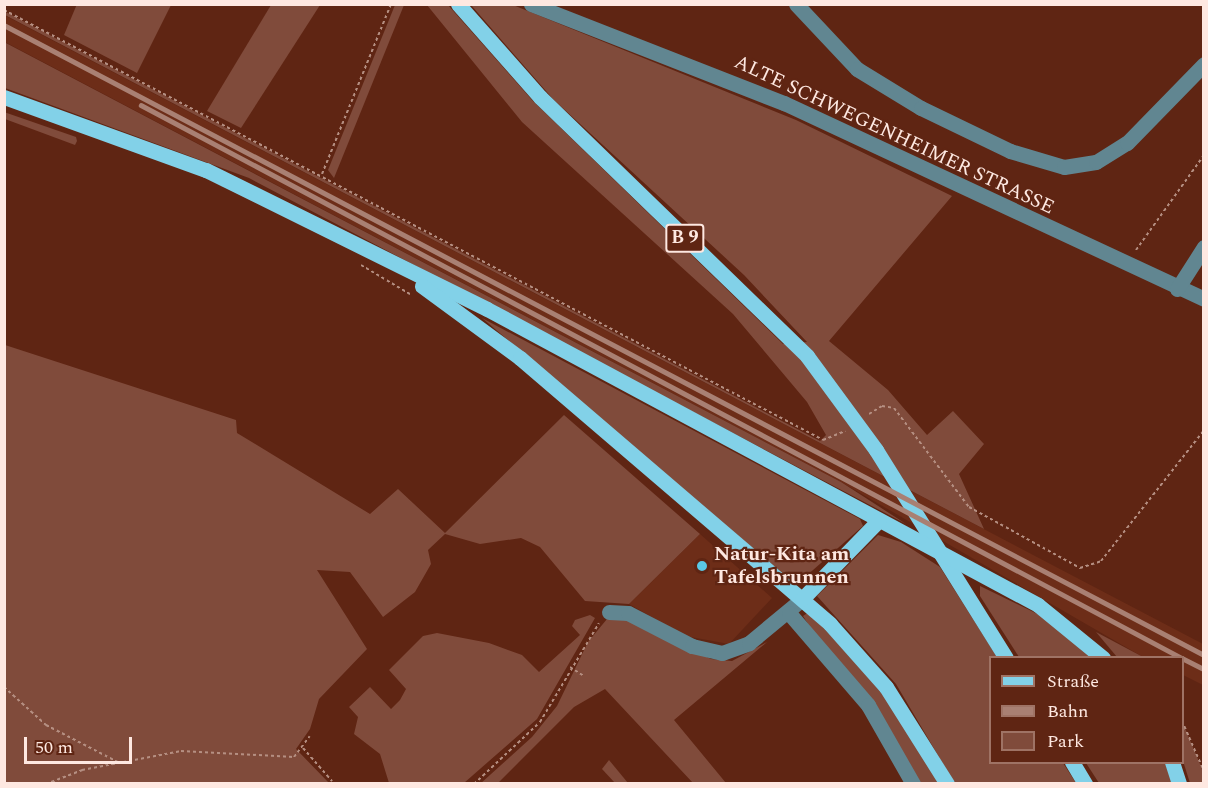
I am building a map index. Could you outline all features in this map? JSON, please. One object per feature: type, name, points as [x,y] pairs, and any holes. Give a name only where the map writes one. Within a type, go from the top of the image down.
[{"type":"main road","name":"B 9","points":[[458,4],[540,97],[807,356],[876,450],[1005,656]]},
{"type":"main road","points":[[4,97],[206,170],[387,261],[977,572],[1062,621],[1102,656]]},
{"type":"main road","points":[[387,261],[520,358],[802,599],[886,687],[947,783]]},
{"type":"main road","points":[[802,599],[879,520]]},
{"type":"main road","points":[[1073,764],[1085,783]]},
{"type":"main road","points":[[1173,764],[1179,783]]},
{"type":"lane","name":"ALTE SCHWEGENHEIMER STRASSE","points":[[531,4],[784,103],[1177,289],[1203,299]]},
{"type":"lane","points":[[796,4],[857,69],[921,108],[1010,151],[1064,167],[1096,162],[1127,143],[1203,64]]},
{"type":"lane","points":[[1177,289],[1203,247]]},
{"type":"lane","points":[[609,612],[628,613],[692,646],[722,653],[749,643],[789,613],[802,599]]},
{"type":"lane","points":[[789,613],[868,705],[913,783]]},
{"type":"path","points":[[322,174],[391,4]]},
{"type":"path","points":[[4,10],[322,174],[823,440]]},
{"type":"path","points":[[1126,264],[1203,155]]},
{"type":"path","points":[[356,262],[412,296]]},
{"type":"path","points":[[897,411],[969,507],[1080,568],[1101,561],[1203,430]]},
{"type":"path","points":[[474,783],[540,722],[570,667],[609,612]]},
{"type":"path","points":[[570,667],[584,676]]},
{"type":"path","points":[[4,687],[46,725],[119,762]]},
{"type":"path","points":[[1184,726],[1203,771]]},
{"type":"path","points":[[46,783],[119,762],[181,751],[294,757],[310,736]]},
{"type":"path","points":[[303,748],[332,781]]},
{"type":"shaded area","points":[[4,15],[1203,644],[1203,685],[1184,676],[1184,656],[1141,656],[841,482],[5,42]]},
{"type":"shaded area","name":"Natur-Kita am Tafelsbrunnen","points":[[700,534],[772,598],[729,644],[685,636],[629,604]]},
{"type":"green space","points":[[77,4],[171,5],[137,73],[64,35]]},
{"type":"green space","points":[[271,5],[320,5],[241,128],[207,111]]},
{"type":"green space","points":[[395,5],[404,5],[334,178],[328,170]]},
{"type":"green space","points":[[427,5],[448,5],[532,100],[783,344],[807,342],[744,275],[553,99],[471,5],[513,5],[796,120],[952,196],[829,341],[888,390],[927,435],[953,411],[984,444],[959,474],[984,529],[5,15],[4,11],[820,441],[826,435],[807,402],[733,314],[522,122]]},
{"type":"green space","points":[[4,42],[841,482],[906,524],[249,178],[5,88]]},
{"type":"green space","points":[[4,112],[76,137],[77,141],[75,145],[5,119]]},
{"type":"green space","points":[[482,318],[860,519],[863,526],[796,585]]},
{"type":"green space","points":[[5,345],[236,420],[237,433],[370,514],[398,489],[445,533],[564,415],[700,534],[629,604],[585,601],[540,547],[521,538],[480,544],[445,534],[428,550],[431,564],[415,592],[383,617],[350,572],[317,570],[367,649],[319,699],[310,729],[296,749],[329,783],[5,784]]},
{"type":"green space","points":[[878,535],[901,542],[940,567],[996,656],[989,656],[989,764],[1064,764],[1076,783],[956,783],[896,684],[817,596]]},
{"type":"green space","points":[[980,586],[1046,618],[1095,656],[1018,656],[980,596]]},
{"type":"green space","points":[[809,612],[886,696],[940,783],[919,783],[871,700],[810,627],[803,616]]},
{"type":"green space","points":[[590,615],[595,618],[537,719],[464,783],[389,783],[380,754],[354,734],[358,717],[349,707],[370,687],[391,709],[406,689],[389,670],[423,636],[437,633],[489,643],[522,655],[539,672],[580,635],[572,626],[575,620]]},
{"type":"green space","points":[[607,619],[626,620],[711,659],[732,661],[767,642],[674,720],[726,783],[693,783],[605,689],[574,707],[498,783],[480,784],[532,737],[557,706],[588,642]]},
{"type":"green space","points":[[1096,632],[1141,656],[1116,656]]},
{"type":"green space","points":[[1184,726],[1203,771],[1203,783],[1190,783],[1184,764]]},
{"type":"green space","points":[[609,760],[628,783],[615,783],[602,769]]},
{"type":"green space","points":[[1087,764],[1165,764],[1172,783],[1099,783]]},
{"type":"railway","points":[[4,25],[1204,655]]},
{"type":"railway","points":[[141,105],[1178,656]]},
{"type":"railway","points":[[1184,659],[1204,669]]},
{"type":"place","name":"Natur-Kita am Tafelsbrunnen","points":[[702,566]]}]
